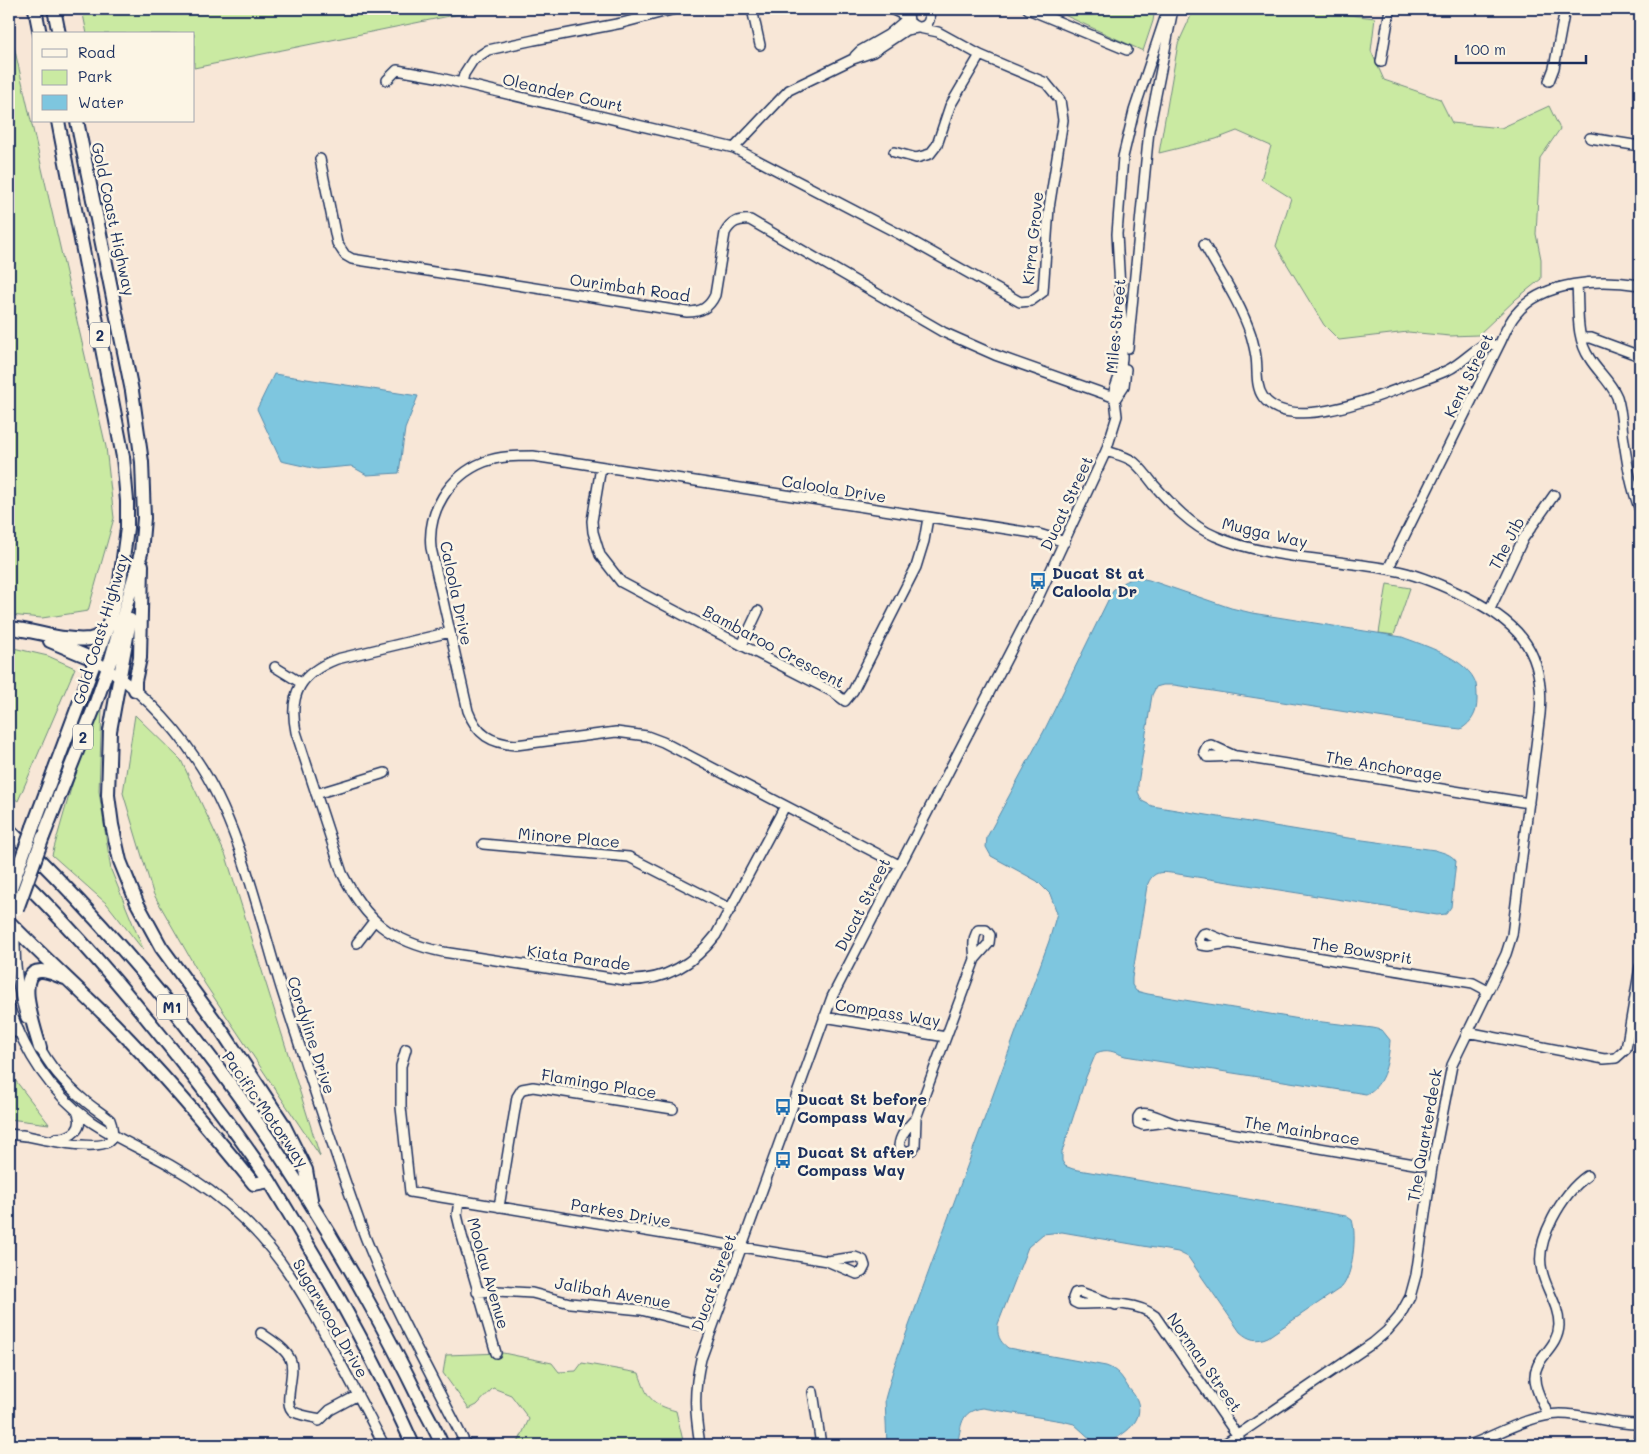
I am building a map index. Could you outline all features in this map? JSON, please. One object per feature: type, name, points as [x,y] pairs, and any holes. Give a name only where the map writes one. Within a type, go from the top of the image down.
[{"type":"highway","points":[[35,9],[40,32]]},
{"type":"highway","points":[[54,9],[59,32]]},
{"type":"highway","name":"Gold Coast Highway","points":[[9,893],[108,626],[120,581],[128,513],[126,476],[58,122]]},
{"type":"highway","name":"Gold Coast Highway","points":[[12,926],[43,837],[108,669],[141,553],[144,500],[140,442],[130,381],[77,122]]},
{"type":"highway","points":[[141,553],[134,604],[110,731],[108,795],[120,861],[137,903],[161,947],[218,1025],[282,1122],[306,1170],[312,1204]]},
{"type":"highway","points":[[136,690],[135,681],[140,658],[141,553]]},
{"type":"highway","points":[[12,629],[71,638],[91,639],[102,633],[108,626]]},
{"type":"highway","points":[[12,629],[61,645],[96,660]]},
{"type":"highway","name":"Pacific Motorway","points":[[9,830],[59,879],[174,1009],[257,1121],[335,1241],[392,1345],[442,1445]]},
{"type":"highway","name":"M1","points":[[9,867],[44,901],[113,977],[180,1059],[269,1181],[366,1347],[413,1445]]},
{"type":"highway","points":[[12,926],[115,1025],[200,1116],[254,1184],[269,1181]]},
{"type":"highway","points":[[40,1048],[29,1010],[27,994],[30,978],[33,974],[42,971],[70,980]]},
{"type":"street","points":[[462,84],[464,74],[473,60],[488,50],[622,23],[675,9]]},
{"type":"street","points":[[752,9],[760,45]]},
{"type":"street","points":[[892,9],[910,14]]},
{"type":"street","points":[[1028,9],[1127,50]]},
{"type":"street","name":"Miles Street","points":[[1116,398],[1114,390],[1120,374],[1122,347],[1117,234],[1123,157],[1134,111],[1168,9]]},
{"type":"street","name":"Miles Street","points":[[1116,398],[1125,384],[1146,159],[1152,113],[1173,9]]},
{"type":"street","points":[[1381,62],[1390,9]]},
{"type":"street","points":[[1549,82],[1554,68],[1565,9]]},
{"type":"street","points":[[734,148],[789,90],[853,59],[867,55],[906,30],[927,24],[929,20],[928,11]]},
{"type":"street","points":[[928,11],[938,32]]},
{"type":"street","points":[[910,14],[910,24],[918,28]]},
{"type":"street","points":[[853,59],[860,51],[888,35],[910,14]]},
{"type":"street","name":"Kirra Grove","points":[[734,148],[901,235],[1020,302],[1031,301],[1043,292],[1048,208],[1063,120],[1060,100],[1046,83],[980,55],[938,32],[918,28]]},
{"type":"street","points":[[894,152],[916,158],[930,154],[936,145],[950,106],[980,55]]},
{"type":"street","name":"Oleander Court","points":[[387,80],[397,70],[734,148]]},
{"type":"street","points":[[1590,138],[1640,146]]},
{"type":"street","name":"Ourimbah Road","points":[[320,159],[337,243],[345,255],[352,259],[687,312],[697,312],[711,304],[715,295],[725,233],[728,227],[736,220],[750,220],[943,332],[995,355],[1116,398]]},
{"type":"street","points":[[1204,244],[1239,306],[1256,356],[1258,384],[1262,397],[1272,406],[1291,412],[1327,412],[1358,404],[1448,370],[1464,361],[1485,344],[1489,343],[1498,347]]},
{"type":"street","name":"Kent Street","points":[[1388,569],[1512,319],[1530,300],[1554,288],[1620,282],[1640,285]]},
{"type":"street","points":[[1577,285],[1578,321],[1581,338],[1590,361],[1607,380],[1617,397],[1631,486],[1640,510]]},
{"type":"street","points":[[1581,338],[1591,338],[1640,356]]},
{"type":"street","name":"Ducat Street","points":[[700,1445],[695,1389],[701,1359],[824,1017],[838,983],[1037,600],[1065,542],[1106,451],[1117,416],[1116,398]]},
{"type":"street","name":"Mugga Way","points":[[1106,451],[1135,463],[1180,510],[1201,529],[1214,536],[1263,550],[1388,569]]},
{"type":"street","name":"Caloola Drive","points":[[899,864],[664,742],[647,736],[608,732],[516,745],[505,744],[486,737],[474,725],[468,712],[430,542],[436,509],[445,492],[464,474],[483,462],[508,456],[546,458],[1045,536],[1065,542]]},
{"type":"street","name":"Bambaroo Crescent","points":[[601,467],[592,521],[596,544],[606,564],[621,582],[833,692],[845,701],[852,691],[916,567],[928,518]]},
{"type":"street","name":"The Jib","points":[[1490,609],[1523,538],[1554,495]]},
{"type":"street","name":"The Quarterdeck","points":[[1223,1445],[1373,1342],[1387,1331],[1399,1317],[1410,1297],[1416,1274],[1432,1167],[1452,1065],[1511,940],[1540,705],[1539,680],[1533,659],[1525,642],[1512,625],[1490,609],[1431,581],[1388,569]]},
{"type":"street","points":[[742,645],[758,611]]},
{"type":"street","points":[[274,666],[301,683],[315,669],[337,659],[450,632]]},
{"type":"street","name":"Cordyline Drive","points":[[96,660],[136,690],[154,708],[192,753],[220,802],[239,850],[319,1106],[362,1229],[380,1270],[466,1445]]},
{"type":"street","name":"Kiata Parade","points":[[301,683],[294,706],[294,723],[342,873],[352,894],[374,921],[384,930],[399,938],[425,948],[614,979],[637,981],[669,973],[695,957],[716,935],[785,806]]},
{"type":"street","name":"The Anchorage","points":[[1235,756],[1529,803]]},
{"type":"street","points":[[316,794],[385,774]]},
{"type":"street","name":"Minore Place","points":[[483,844],[629,857],[730,909]]},
{"type":"street","points":[[356,943],[374,921]]},
{"type":"street","points":[[12,926],[17,985],[28,1024],[40,1048],[54,1069],[86,1102],[110,1120],[112,1134],[110,1141],[104,1145],[95,1146],[83,1146],[22,1135]]},
{"type":"street","name":"The Bowsprit","points":[[1230,944],[1472,983],[1488,991]]},
{"type":"street","name":"Compass Way","points":[[916,1118],[975,959]]},
{"type":"street","points":[[1467,1032],[1604,1059],[1616,1058],[1626,1049],[1640,967]]},
{"type":"street","name":"Sugarwood Drive","points":[[9,1006],[13,1027],[44,1076],[78,1111],[94,1124],[171,1165],[210,1191],[246,1221],[282,1262],[311,1308],[384,1445]]},
{"type":"street","name":"Compass Way","points":[[824,1017],[946,1037]]},
{"type":"street","name":"Parkes Drive","points":[[406,1049],[401,1066],[401,1107],[410,1192],[741,1248],[827,1260]]},
{"type":"street","name":"Flamingo Place","points":[[499,1207],[517,1097],[522,1089],[533,1087],[672,1110]]},
{"type":"street","points":[[9,1134],[58,1138],[69,1136],[76,1132],[79,1127],[78,1111]]},
{"type":"street","name":"The Mainbrace","points":[[1166,1122],[1432,1167]]},
{"type":"street","points":[[1548,1415],[1535,1383],[1535,1373],[1537,1366],[1556,1341],[1559,1323],[1556,1304],[1542,1272],[1541,1255],[1544,1238],[1567,1195],[1574,1186],[1587,1176]]},
{"type":"street","name":"Moolau Avenue","points":[[459,1200],[457,1215],[496,1353]]},
{"type":"street","name":"Jalibah Avenue","points":[[478,1292],[532,1293],[570,1303],[641,1310],[712,1328]]},
{"type":"street","name":"Norman Street","points":[[1116,1305],[1144,1310],[1155,1316],[1242,1445]]},
{"type":"street","points":[[261,1333],[284,1351],[291,1361],[293,1373],[288,1402],[290,1409],[296,1413],[320,1420],[330,1410],[358,1395]]},
{"type":"street","points":[[813,1392],[821,1445]]},
{"type":"street","points":[[1470,1445],[1548,1415],[1566,1414],[1640,1424]]},
{"type":"street","points":[[1638,1445],[1640,1429]]},
{"type":"street","name":"Norman Street","points":[[1237,1435],[1249,1445]]},
{"type":"green space","points":[[82,9],[484,9],[195,68],[195,32],[87,32]]},
{"type":"green space","points":[[1051,9],[1155,9],[1143,51]]},
{"type":"green space","points":[[1194,9],[1302,9],[1375,18],[1371,51],[1384,80],[1440,99],[1452,123],[1501,128],[1549,106],[1560,129],[1540,158],[1536,234],[1541,259],[1541,279],[1516,299],[1478,335],[1450,336],[1408,332],[1339,340],[1324,325],[1276,246],[1291,198],[1261,179],[1271,146],[1237,131],[1216,139],[1159,153],[1178,44]]},
{"type":"green space","points":[[9,25],[106,447],[114,518],[88,611],[42,618],[9,615]]},
{"type":"green space","points":[[1387,584],[1410,588],[1394,635],[1379,633]]},
{"type":"green space","points":[[9,647],[48,656],[75,668],[18,801],[9,795]]},
{"type":"green space","points":[[94,708],[102,708],[99,791],[111,870],[144,951],[107,904],[52,855]]},
{"type":"green space","points":[[135,715],[181,760],[226,856],[320,1156],[205,984],[153,893],[123,793]]},
{"type":"green space","points":[[9,1067],[12,1076],[49,1124],[9,1119]]},
{"type":"green space","points":[[503,1353],[552,1363],[559,1372],[576,1371],[582,1363],[639,1373],[651,1399],[661,1406],[676,1411],[684,1445],[517,1445],[529,1419],[511,1395],[493,1388],[477,1405],[469,1409],[443,1373],[446,1355]]},
{"type":"water","points":[[274,374],[418,396],[405,429],[399,473],[367,475],[351,466],[317,469],[281,461],[257,409]]},
{"type":"water","points":[[1139,578],[1252,613],[1402,637],[1455,660],[1472,675],[1476,684],[1477,700],[1475,713],[1471,720],[1461,729],[1174,685],[1156,687],[1152,695],[1138,784],[1138,792],[1142,801],[1152,806],[1341,837],[1435,850],[1444,853],[1456,861],[1451,907],[1446,914],[1437,915],[1178,874],[1163,872],[1155,874],[1147,886],[1132,978],[1132,985],[1136,991],[1306,1020],[1382,1030],[1390,1040],[1385,1071],[1378,1085],[1366,1094],[1125,1056],[1110,1051],[1096,1053],[1086,1077],[1062,1152],[1062,1161],[1065,1166],[1073,1169],[1346,1216],[1352,1220],[1354,1235],[1353,1255],[1349,1273],[1342,1287],[1268,1337],[1253,1339],[1240,1332],[1188,1257],[1178,1252],[1062,1232],[1043,1234],[1028,1247],[998,1324],[999,1338],[1008,1348],[1106,1366],[1114,1370],[1122,1377],[1137,1400],[1139,1408],[1135,1422],[1124,1433],[1103,1445],[1094,1442],[1074,1424],[983,1408],[970,1412],[963,1420],[957,1445],[887,1445],[885,1399],[894,1367],[1049,941],[1057,913],[1050,894],[1037,881],[991,856],[986,847],[987,837],[1044,731],[1113,590],[1125,581]]},
{"type":"place","name":"Ducat St at Caloola Dr","points":[[1038,581]]},
{"type":"place","name":"Ducat St before Compass Way","points":[[783,1107]]},
{"type":"place","name":"Ducat St after Compass Way","points":[[783,1160]]}]
